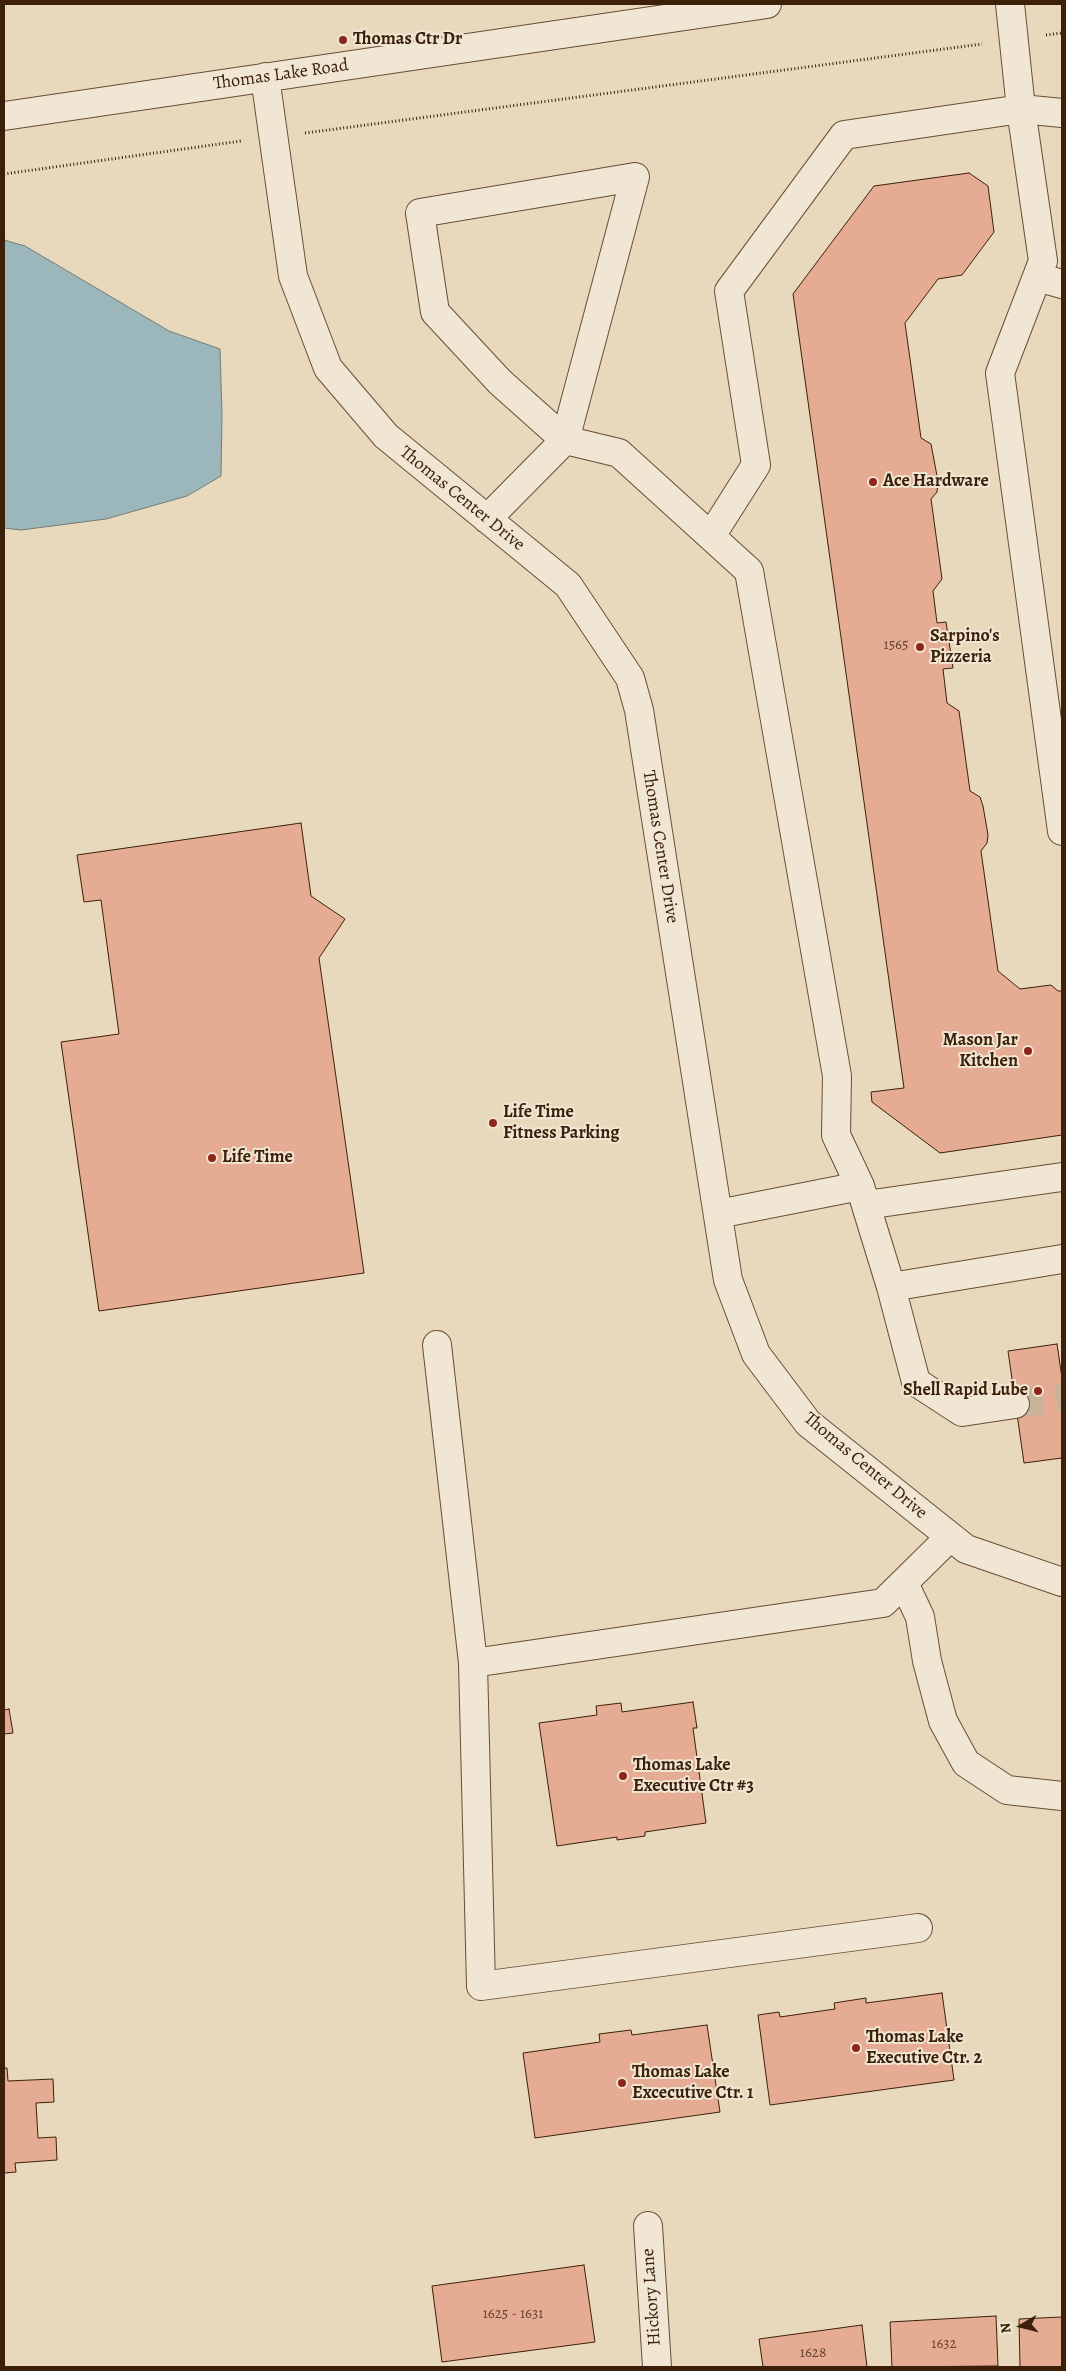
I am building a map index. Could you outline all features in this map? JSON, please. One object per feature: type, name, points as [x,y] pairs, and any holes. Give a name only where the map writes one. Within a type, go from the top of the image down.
[{"type":"street","name":"Thomas Lake Road","points":[[4,116],[767,4]]},
{"type":"street","points":[[1010,4],[1021,109],[1043,261],[1050,281],[1000,374],[1053,693],[1062,831]]},
{"type":"street","name":"Thomas Center Drive","points":[[265,77],[293,276],[328,368],[386,436],[568,585],[630,678],[639,710],[728,1280],[756,1354],[808,1423],[966,1549],[1062,1582]]},
{"type":"street","points":[[711,536],[756,465],[729,291],[844,135],[1021,109],[1062,113]]},
{"type":"street","points":[[487,519],[565,440],[635,177],[420,213],[435,312],[500,382],[565,440],[619,453],[749,571],[837,1076],[836,1135],[863,1196],[891,1287],[916,1382],[962,1412],[1015,1404]]},
{"type":"street","points":[[718,1214],[863,1196],[1062,1177]]},
{"type":"street","points":[[891,1287],[1062,1259]]},
{"type":"street","points":[[437,1345],[473,1663],[481,1986],[918,1928]]},
{"type":"street","points":[[473,1663],[883,1603],[950,1536]]},
{"type":"street","points":[[904,1583],[920,1617],[927,1662],[943,1721],[966,1763],[1007,1790],[1062,1796]]},
{"type":"street","name":"Hickory Lane","points":[[648,2226],[657,2367]]},
{"type":"path","points":[[4,174],[1062,33]]},
{"type":"water","points":[[4,240],[25,246],[169,331],[220,349],[221,476],[187,496],[106,519],[21,530],[4,528]]},
{"type":"building","points":[[969,173],[988,186],[994,232],[962,275],[938,279],[905,323],[921,438],[931,444],[938,481],[937,492],[931,499],[942,579],[933,591],[937,623],[946,622],[953,668],[943,669],[947,703],[959,711],[970,791],[980,797],[983,806],[988,835],[987,843],[981,851],[998,971],[1020,989],[1051,985],[1058,991],[1062,991],[1062,1135],[940,1153],[872,1102],[871,1092],[904,1088],[793,294],[874,186]]},
{"type":"building","name":"Life Time","points":[[301,823],[311,896],[345,919],[319,958],[364,1273],[99,1311],[61,1042],[119,1034],[101,900],[84,902],[77,855]]},
{"type":"building","name":"Shell Rapid Lube","points":[[1057,1344],[1062,1378],[1062,1458],[1024,1463],[1008,1351]]},
{"type":"building","name":"Thomas Lake Executive Ctr #3","points":[[693,1702],[697,1728],[693,1728],[706,1823],[645,1832],[645,1836],[617,1840],[617,1837],[557,1846],[539,1723],[597,1715],[596,1706],[621,1703],[622,1712]]},
{"type":"building","points":[[9,1709],[13,1733],[4,1734],[4,1710]]},
{"type":"building","name":"Thomas Lake Executive Ctr. 2","points":[[942,1993],[954,2080],[770,2105],[758,2015],[779,2012],[780,2017],[835,2009],[834,2003],[866,1998],[866,2003]]},
{"type":"building","name":"Thomas Lake Excecutive Ctr. 1","points":[[707,2025],[720,2112],[535,2138],[523,2053],[600,2042],[599,2034],[631,2030],[632,2035]]},
{"type":"building","points":[[4,2068],[7,2068],[8,2081],[53,2079],[54,2102],[36,2103],[38,2138],[56,2137],[57,2160],[15,2163],[16,2172],[4,2173]]},
{"type":"building","points":[[584,2265],[595,2342],[442,2362],[432,2286]]},
{"type":"building","points":[[996,2316],[998,2366],[892,2367],[890,2322]]},
{"type":"building","points":[[1062,2317],[1062,2367],[1020,2367],[1019,2319]]},
{"type":"building","points":[[862,2325],[867,2367],[763,2367],[759,2339]]},
{"type":"tunnel","points":[[1015,1404],[1062,1398]]},
{"type":"place","name":"Thomas Ctr Dr","points":[[343,40]]},
{"type":"place","name":"Ace Hardware","points":[[873,482]]},
{"type":"place","name":"Sarpino's Pizzeria","points":[[920,647]]},
{"type":"place","name":"Mason Jar Kitchen","points":[[1028,1051]]},
{"type":"place","name":"Life Time Fitness Parking","points":[[493,1123]]},
{"type":"place","name":"Life Time","points":[[212,1158]]},
{"type":"place","name":"Shell Rapid Lube","points":[[1038,1391]]},
{"type":"place","name":"Thomas Lake Executive Ctr #3","points":[[623,1776]]},
{"type":"place","name":"Thomas Lake Executive Ctr. 2","points":[[856,2048]]},
{"type":"place","name":"Thomas Lake Excecutive Ctr. 1","points":[[622,2083]]}]
